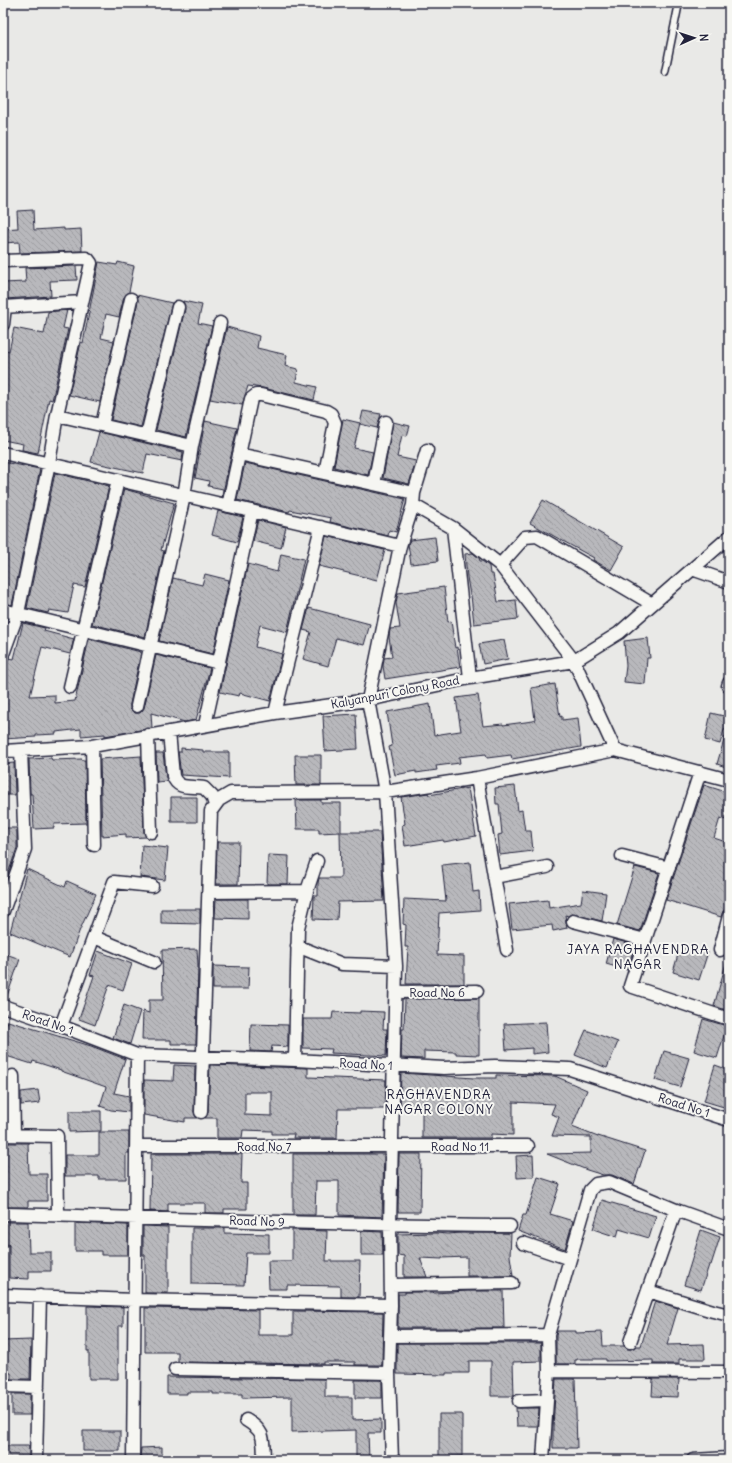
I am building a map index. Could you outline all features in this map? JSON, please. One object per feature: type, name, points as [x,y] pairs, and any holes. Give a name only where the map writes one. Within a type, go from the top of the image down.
[{"type":"street","points":[[3,261],[88,259],[91,263],[56,415],[18,613],[3,654]]},
{"type":"street","points":[[102,425],[131,299]]},
{"type":"street","points":[[3,324],[4,307],[82,302]]},
{"type":"street","points":[[147,435],[178,307]]},
{"type":"street","points":[[137,706],[184,496],[192,446],[220,323]]},
{"type":"street","points":[[228,506],[251,399],[256,395],[326,411],[331,414],[335,423],[324,473]]},
{"type":"street","points":[[56,415],[192,446]]},
{"type":"street","points":[[374,484],[386,422]]},
{"type":"street","points":[[392,1460],[389,1373],[391,1305],[390,1225],[393,1065],[397,992],[384,792],[368,700],[400,546],[413,505],[414,493],[426,450]]},
{"type":"street","points":[[3,453],[400,546]]},
{"type":"street","points":[[239,454],[414,493]]},
{"type":"street","points":[[70,687],[118,480]]},
{"type":"street","points":[[413,505],[453,528],[500,565],[574,661],[615,750]]},
{"type":"street","points":[[205,725],[252,512]]},
{"type":"street","points":[[275,713],[321,527]]},
{"type":"street","points":[[453,528],[470,678]]},
{"type":"street","points":[[500,565],[524,537],[537,536],[652,604]]},
{"type":"street","points":[[574,661],[619,633],[729,537]]},
{"type":"street","points":[[692,569],[729,582]]},
{"type":"street","points":[[3,610],[219,663]]},
{"type":"street","name":"Kalyanpuri Colony Road","points":[[3,751],[92,746],[275,713],[368,700],[470,678],[574,661]]},
{"type":"street","points":[[169,732],[173,776],[175,782],[179,785],[204,788],[212,796],[216,805]]},
{"type":"street","points":[[148,736],[151,832]]},
{"type":"street","points":[[92,746],[94,845]]},
{"type":"street","points":[[3,911],[25,849],[21,750]]},
{"type":"street","points":[[202,1112],[211,811],[219,800],[231,794],[384,792],[477,778],[615,750],[729,780]]},
{"type":"street","points":[[700,772],[630,986],[729,1019]]},
{"type":"street","points":[[477,778],[506,950]]},
{"type":"street","points":[[622,856],[668,868]]},
{"type":"street","points":[[295,1060],[298,928],[307,891],[317,860]]},
{"type":"street","points":[[494,877],[547,867]]},
{"type":"street","points":[[61,1026],[114,882],[152,886]]},
{"type":"street","points":[[209,892],[307,891]]},
{"type":"street","points":[[720,950],[729,916]]},
{"type":"street","points":[[573,921],[645,940]]},
{"type":"street","points":[[94,937],[154,962]]},
{"type":"street","points":[[297,946],[342,964],[396,966]]},
{"type":"street","name":"Road No 6","points":[[397,992],[477,992]]},
{"type":"street","name":"Road No 1","points":[[3,1006],[61,1026],[136,1055],[295,1060],[444,1068],[495,1066],[570,1069],[729,1120]]},
{"type":"street","points":[[133,1460],[136,1055]]},
{"type":"street","points":[[13,1076],[8,1135],[57,1136],[58,1215]]},
{"type":"street","name":"Road No 7","points":[[136,1146],[392,1146]]},
{"type":"street","name":"Road No 11","points":[[392,1146],[528,1146]]},
{"type":"street","points":[[543,1460],[549,1370],[548,1335],[590,1190],[596,1184],[609,1182],[676,1210],[729,1229]]},
{"type":"street","points":[[630,1342],[676,1210]]},
{"type":"street","name":"Road No 9","points":[[3,1214],[390,1225],[510,1226]]},
{"type":"street","points":[[523,1243],[570,1259]]},
{"type":"street","points":[[391,1285],[512,1283]]},
{"type":"street","points":[[648,1291],[729,1315]]},
{"type":"street","points":[[3,1295],[134,1300],[391,1305]]},
{"type":"street","points":[[36,1460],[40,1296]]},
{"type":"street","points":[[390,1336],[548,1335]]},
{"type":"street","points":[[175,1369],[389,1373]]},
{"type":"street","points":[[549,1370],[729,1372]]},
{"type":"street","points":[[3,1386],[38,1387]]},
{"type":"street","points":[[519,1401],[547,1400]]},
{"type":"street","points":[[246,1420],[259,1429],[263,1435],[264,1460]]},
{"type":"street","points":[[693,1460],[729,1458]]},
{"type":"lane","points":[[665,72],[679,3]]},
{"type":"building","points":[[33,210],[34,230],[64,228],[64,230],[81,229],[82,251],[20,253],[19,242],[3,243],[3,229],[18,228],[17,211]]},
{"type":"building","points":[[99,262],[117,265],[118,262],[134,266],[129,292],[124,297],[119,317],[106,314],[101,338],[114,341],[100,402],[69,395],[81,342],[83,343]]},
{"type":"building","points":[[76,266],[77,280],[50,281],[51,296],[5,299],[3,283],[26,282],[25,268]]},
{"type":"building","points":[[137,295],[172,303],[141,427],[111,420],[138,301]]},
{"type":"building","points":[[183,301],[202,305],[198,323],[212,326],[186,437],[156,430],[185,309]]},
{"type":"building","points":[[67,310],[63,328],[68,329],[52,400],[49,399],[38,453],[22,450],[23,444],[3,440],[3,366],[6,350],[9,351],[14,328],[44,334],[48,312]]},
{"type":"building","points":[[227,327],[259,336],[257,348],[287,355],[285,366],[298,369],[296,382],[317,387],[314,400],[248,386],[242,405],[210,399]]},
{"type":"building","points":[[363,411],[381,414],[377,428],[360,424]]},
{"type":"building","points":[[343,419],[360,423],[354,448],[373,452],[368,475],[334,467]]},
{"type":"building","points":[[205,421],[237,428],[222,497],[223,489],[208,486],[209,481],[195,478]]},
{"type":"building","points":[[393,422],[410,426],[407,436],[402,435],[397,457],[416,461],[409,484],[383,478]]},
{"type":"building","points":[[99,432],[183,452],[182,461],[147,454],[143,473],[91,462]]},
{"type":"building","points":[[3,462],[40,469],[12,605],[3,603],[3,505],[6,489],[3,488]]},
{"type":"building","points":[[245,463],[405,499],[396,532],[389,530],[388,536],[330,522],[331,518],[290,510],[289,512],[237,500]]},
{"type":"building","points":[[55,473],[109,486],[85,587],[74,585],[68,613],[49,610],[48,613],[27,608]]},
{"type":"building","points":[[124,489],[174,503],[161,550],[164,551],[145,637],[92,624]]},
{"type":"building","points":[[543,500],[624,547],[611,570],[593,560],[594,558],[530,523]]},
{"type":"building","points":[[218,511],[243,517],[237,542],[212,535]]},
{"type":"building","points":[[258,520],[286,527],[281,548],[253,541]]},
{"type":"building","points":[[326,536],[385,550],[377,580],[319,566]]},
{"type":"building","points":[[435,537],[438,561],[411,564],[408,544],[410,540]]},
{"type":"building","points":[[473,553],[479,558],[480,561],[489,566],[490,574],[493,574],[498,602],[516,600],[518,619],[474,624],[465,554]]},
{"type":"building","points":[[281,554],[304,559],[287,632],[260,625],[255,647],[282,654],[270,701],[240,693],[239,696],[220,692],[248,564],[277,572]]},
{"type":"building","points":[[205,574],[229,580],[213,654],[159,641],[173,578],[202,585]]},
{"type":"building","points":[[444,587],[448,622],[451,621],[455,648],[457,647],[460,667],[385,679],[383,666],[384,658],[392,657],[389,637],[390,629],[400,628],[396,603],[398,593]]},
{"type":"building","points":[[309,608],[370,624],[364,645],[336,638],[328,666],[303,659],[311,632],[303,630]]},
{"type":"building","points":[[23,623],[45,628],[44,631],[74,639],[70,654],[42,647],[30,696],[55,695],[55,703],[75,701],[89,639],[141,652],[130,704],[130,709],[135,713],[140,713],[144,708],[156,655],[210,668],[196,720],[185,722],[151,713],[152,728],[105,736],[105,734],[81,736],[81,729],[56,732],[56,734],[36,735],[36,737],[3,739],[3,680],[9,658],[14,659]]},
{"type":"building","points":[[648,638],[650,658],[647,658],[645,684],[624,682],[626,666],[624,641]]},
{"type":"building","points":[[504,640],[508,659],[483,664],[479,644]]},
{"type":"building","points":[[555,684],[560,717],[562,716],[562,720],[578,718],[581,747],[512,759],[511,755],[487,758],[486,754],[459,757],[460,763],[436,766],[437,770],[416,773],[416,771],[395,775],[389,747],[392,746],[387,712],[430,704],[434,735],[461,731],[456,698],[478,695],[483,726],[533,721],[535,720],[531,688]]},
{"type":"building","points":[[711,713],[728,717],[720,744],[705,740]]},
{"type":"building","points":[[356,714],[358,749],[325,751],[323,716]]},
{"type":"building","points":[[726,733],[729,733],[729,768],[717,764]]},
{"type":"building","points":[[181,748],[203,750],[203,752],[229,752],[229,778],[181,775],[178,752],[181,752]]},
{"type":"building","points":[[156,753],[163,753],[167,781],[157,782]]},
{"type":"building","points":[[295,755],[321,755],[321,785],[296,785]]},
{"type":"building","points":[[141,756],[144,832],[146,837],[126,838],[126,834],[102,836],[100,759]]},
{"type":"building","points":[[51,758],[52,760],[85,760],[86,823],[54,824],[54,828],[34,829],[32,794],[30,794],[29,759]]},
{"type":"building","points":[[14,763],[15,795],[3,795],[3,764]]},
{"type":"building","points":[[704,785],[729,793],[729,821],[720,818],[714,838],[729,843],[729,909],[723,911],[721,917],[666,900]]},
{"type":"building","points":[[515,786],[518,811],[522,810],[525,831],[531,831],[533,851],[500,855],[498,835],[502,834],[499,804],[496,804],[495,788]]},
{"type":"building","points":[[468,788],[476,836],[444,842],[443,840],[405,846],[402,825],[405,824],[401,797],[428,793],[429,795]]},
{"type":"building","points":[[171,797],[197,797],[197,822],[171,822]]},
{"type":"building","points":[[296,800],[321,800],[321,803],[341,803],[341,832],[380,832],[384,901],[338,902],[337,920],[313,919],[314,896],[318,896],[319,878],[341,878],[340,832],[319,833],[319,829],[297,829]]},
{"type":"building","points":[[3,828],[17,828],[17,848],[3,888]]},
{"type":"building","points":[[217,842],[239,842],[238,884],[216,884]]},
{"type":"building","points":[[142,845],[168,848],[165,880],[140,877]]},
{"type":"building","points":[[268,855],[289,856],[288,884],[267,884]]},
{"type":"building","points":[[470,862],[473,892],[479,891],[480,910],[439,913],[437,955],[464,956],[464,984],[406,984],[408,947],[405,947],[406,925],[403,924],[404,899],[446,901],[442,865]]},
{"type":"building","points":[[635,867],[659,873],[640,931],[617,925]]},
{"type":"building","points":[[27,869],[65,887],[67,881],[96,894],[79,932],[70,957],[10,932]]},
{"type":"building","points":[[583,890],[606,893],[602,921],[571,914],[568,916],[565,915],[567,928],[553,931],[552,925],[512,929],[509,904],[548,900],[549,908],[581,903]]},
{"type":"building","points":[[216,899],[248,899],[248,919],[215,918]]},
{"type":"building","points":[[161,909],[200,909],[200,924],[161,923]]},
{"type":"building","points":[[613,939],[635,945],[627,970],[606,964]]},
{"type":"building","points":[[681,944],[708,952],[699,980],[673,972]]},
{"type":"building","points":[[197,949],[196,1044],[171,1044],[171,1040],[142,1040],[143,1011],[149,1013],[149,1000],[163,1000],[162,950]]},
{"type":"building","points":[[98,951],[132,964],[123,990],[109,985],[95,1025],[79,1019],[94,976],[90,975]]},
{"type":"building","points":[[3,953],[20,959],[6,999],[3,999]]},
{"type":"building","points":[[726,963],[729,964],[729,1011],[714,1006]]},
{"type":"building","points":[[213,966],[249,967],[248,989],[213,989]]},
{"type":"building","points":[[479,998],[479,1055],[456,1054],[456,1052],[424,1051],[424,1059],[401,1058],[405,999]]},
{"type":"building","points":[[124,1005],[140,1011],[130,1044],[113,1038]]},
{"type":"building","points":[[360,1011],[384,1012],[383,1029],[387,1029],[386,1056],[331,1053],[332,1049],[303,1048],[303,1019],[332,1019],[333,1012],[360,1013]]},
{"type":"building","points":[[703,1019],[727,1026],[717,1058],[694,1051]]},
{"type":"building","points":[[8,1021],[91,1046],[125,1059],[114,1093],[129,1096],[129,1112],[111,1110],[100,1106],[106,1087],[33,1061],[32,1064],[3,1055],[3,1037]]},
{"type":"building","points":[[546,1022],[548,1052],[532,1054],[532,1048],[506,1050],[504,1024]]},
{"type":"building","points":[[251,1024],[288,1025],[288,1047],[272,1046],[271,1052],[250,1051]]},
{"type":"building","points":[[586,1030],[618,1042],[607,1068],[575,1055]]},
{"type":"building","points":[[664,1051],[689,1058],[680,1087],[655,1080]]},
{"type":"building","points":[[174,1065],[195,1066],[194,1112],[197,1118],[185,1118],[185,1122],[144,1115],[144,1080],[173,1081]]},
{"type":"building","points":[[210,1065],[308,1068],[308,1077],[386,1080],[385,1109],[338,1109],[337,1138],[293,1138],[294,1134],[272,1134],[272,1131],[243,1130],[242,1138],[217,1138],[217,1118],[205,1118],[208,1112]],"holes":[[[245,1092],[272,1092],[272,1116],[245,1115]]]},
{"type":"building","points":[[715,1065],[729,1070],[729,1102],[727,1108],[704,1101]]},
{"type":"building","points":[[401,1073],[474,1078],[496,1078],[496,1075],[555,1076],[587,1090],[572,1127],[598,1137],[645,1151],[634,1184],[612,1175],[603,1175],[587,1170],[547,1154],[591,1153],[591,1137],[552,1136],[559,1117],[551,1114],[555,1104],[513,1102],[513,1135],[491,1134],[491,1138],[422,1138],[422,1106],[400,1108]]},
{"type":"building","points":[[38,1090],[40,1103],[21,1105],[21,1092]]},
{"type":"building","points":[[69,1111],[101,1111],[101,1131],[69,1132]]},
{"type":"building","points":[[99,1132],[129,1132],[129,1153],[126,1153],[126,1179],[99,1179],[99,1176],[65,1176],[65,1155],[99,1155]]},
{"type":"building","points":[[6,1143],[28,1143],[29,1174],[47,1174],[47,1201],[28,1201],[28,1207],[3,1207],[3,1180],[4,1173],[6,1173]]},
{"type":"building","points":[[151,1154],[242,1154],[241,1183],[247,1183],[247,1209],[224,1209],[224,1213],[205,1213],[205,1203],[168,1203],[168,1212],[150,1211]]},
{"type":"building","points":[[293,1154],[384,1154],[382,1217],[339,1215],[339,1181],[316,1181],[315,1215],[293,1215]]},
{"type":"building","points":[[399,1154],[421,1154],[420,1212],[398,1212]]},
{"type":"building","points":[[533,1155],[534,1177],[517,1178],[516,1156]]},
{"type":"building","points":[[538,1177],[560,1184],[550,1214],[573,1221],[565,1249],[518,1231],[523,1215],[526,1215]]},
{"type":"building","points":[[602,1200],[656,1216],[649,1238],[619,1229],[617,1237],[593,1229]]},
{"type":"building","points":[[3,1222],[28,1222],[29,1252],[51,1252],[51,1271],[29,1271],[29,1279],[9,1278],[9,1245],[3,1245]]},
{"type":"building","points":[[75,1223],[128,1225],[128,1255],[101,1255],[101,1251],[75,1251]]},
{"type":"building","points":[[143,1226],[168,1227],[168,1293],[145,1293]]},
{"type":"building","points":[[192,1228],[224,1228],[224,1233],[269,1234],[269,1253],[246,1253],[244,1285],[192,1284]]},
{"type":"building","points":[[292,1230],[327,1231],[326,1261],[360,1261],[359,1297],[341,1297],[341,1287],[339,1286],[287,1285],[287,1289],[269,1289],[268,1261],[292,1261]]},
{"type":"building","points":[[701,1230],[720,1237],[701,1290],[684,1285]]},
{"type":"building","points":[[361,1231],[382,1232],[383,1255],[361,1255]]},
{"type":"building","points":[[511,1233],[510,1256],[513,1276],[467,1276],[467,1257],[442,1259],[420,1258],[427,1277],[404,1277],[404,1256],[398,1255],[398,1234]]},
{"type":"building","points":[[503,1291],[504,1328],[398,1328],[398,1294],[405,1294],[405,1292],[434,1293]]},
{"type":"building","points":[[655,1301],[678,1308],[667,1345],[704,1344],[705,1359],[679,1359],[679,1364],[653,1364],[653,1360],[606,1361],[606,1359],[577,1359],[575,1360],[575,1364],[556,1364],[557,1331],[576,1331],[576,1333],[602,1332],[603,1346],[624,1346],[627,1349],[631,1349],[636,1346],[641,1346]]},
{"type":"building","points":[[87,1306],[123,1307],[123,1326],[118,1326],[118,1379],[89,1379],[89,1351],[87,1351]]},
{"type":"building","points":[[145,1308],[258,1310],[258,1335],[293,1335],[293,1311],[383,1312],[382,1365],[355,1365],[355,1362],[324,1362],[324,1364],[178,1362],[178,1352],[145,1352]]},
{"type":"building","points":[[31,1340],[30,1379],[11,1379],[11,1373],[3,1373],[3,1341]]},
{"type":"building","points":[[397,1343],[541,1343],[541,1361],[513,1362],[514,1396],[491,1396],[491,1361],[469,1361],[469,1373],[446,1373],[446,1375],[397,1374]]},
{"type":"building","points":[[167,1377],[325,1379],[325,1397],[352,1397],[352,1420],[381,1419],[381,1433],[368,1433],[369,1460],[356,1460],[356,1430],[292,1432],[292,1397],[242,1398],[242,1394],[213,1394],[213,1392],[167,1394]]},
{"type":"building","points":[[556,1379],[575,1379],[577,1448],[553,1448]]},
{"type":"building","points":[[653,1379],[679,1379],[678,1397],[652,1396]]},
{"type":"building","points":[[355,1380],[382,1380],[382,1398],[355,1398]]},
{"type":"building","points":[[12,1394],[30,1394],[30,1415],[12,1415]]},
{"type":"building","points":[[516,1408],[539,1408],[538,1426],[517,1426]]},
{"type":"building","points":[[439,1414],[462,1414],[462,1456],[439,1457]]},
{"type":"building","points":[[83,1431],[120,1431],[120,1451],[83,1451]]},
{"type":"building","points":[[3,1446],[29,1446],[29,1460],[3,1460]]},
{"type":"building","points":[[162,1447],[162,1460],[140,1460],[141,1448]]},
{"type":"district","name":"JAYA RAGHAVENDRA NAGAR","points":[[638,956]]},
{"type":"district","name":"RAGHAVENDRA NAGAR COLONY","points":[[439,1102]]}]
